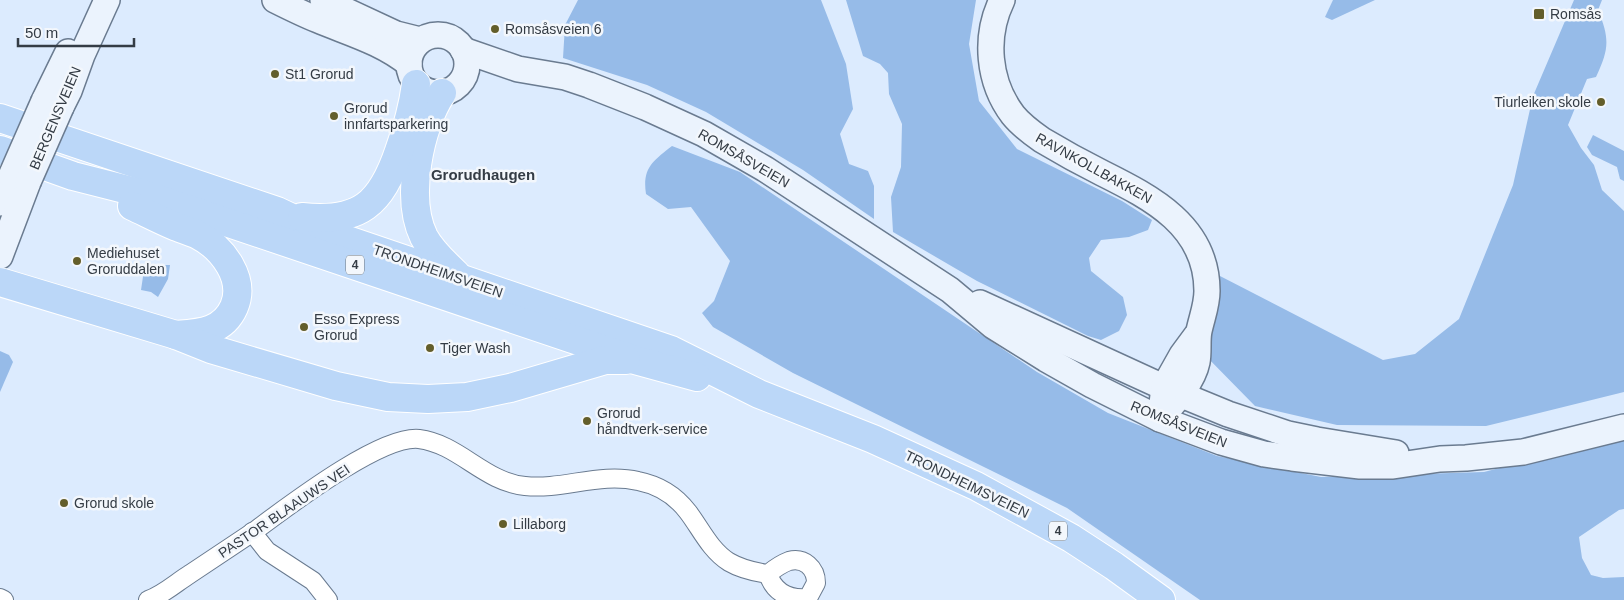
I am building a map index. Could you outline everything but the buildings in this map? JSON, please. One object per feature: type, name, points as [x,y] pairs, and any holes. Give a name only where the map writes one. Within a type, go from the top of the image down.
[{"type":"highway","points":[[277,211],[315,218],[344,216],[360,210],[375,199],[384,188],[396,162],[408,124],[413,74]]},
{"type":"highway","points":[[442,93],[431,114],[417,164],[414,198],[420,228],[429,245],[437,256],[461,279]]},
{"type":"highway","name":"TRONDHEIMSVEIEN","points":[[0,118],[277,211],[315,229],[671,350],[759,394],[873,439],[976,486],[1070,538],[1114,566],[1161,600]]},
{"type":"highway","name":"TRONDHEIMSVEIEN","points":[[0,150],[73,176],[140,193],[635,360],[759,394]]},
{"type":"highway","points":[[73,176],[169,224],[199,235],[216,249],[230,265],[235,273],[238,288],[236,301],[223,323],[208,331],[176,335]]},
{"type":"highway","points":[[0,282],[176,335],[211,349],[336,386],[406,398],[449,399],[467,397],[510,388],[605,360],[635,360]]},
{"type":"street","name":"BERGENSVEIEN","points":[[20,179],[52,104],[91,0]]},
{"type":"street","name":"BERGENSVEIEN","points":[[52,104],[69,91],[82,55],[107,0]]},
{"type":"street","points":[[275,0],[388,49],[413,74],[424,89],[442,93],[455,88],[464,77],[467,64],[463,50],[457,43],[441,35],[420,40],[396,34],[323,0]]},
{"type":"street","name":"RAVNKOLLBAKKEN","points":[[1002,0],[994,20],[990,48],[994,74],[1005,103],[1021,123],[1042,140],[1165,208],[1185,229],[1200,254],[1206,277],[1207,300],[1199,332],[1197,363],[1173,391],[1160,419]]},
{"type":"street","points":[[413,74],[410,56],[420,40]]},
{"type":"street","name":"ROMSÅSVEIEN","points":[[463,50],[518,69],[565,77],[589,85],[645,107],[704,134],[765,169],[950,290],[993,326],[1039,355],[1092,385],[1160,419],[1221,442],[1264,454],[1292,458],[1360,466],[1393,466],[1440,459],[1524,452],[1624,427]]},
{"type":"street","name":"ROMSÅSVEIEN","points":[[464,77],[494,75],[518,69]]},
{"type":"street","points":[[0,204],[20,179]]},
{"type":"street","points":[[0,256],[20,179]]},
{"type":"street","name":"ROMSÅSVEIEN","points":[[950,290],[1228,414],[1288,434],[1363,448],[1440,459]]},
{"type":"street","name":"PASTOR BLAAUWS VEI","points":[[150,600],[252,532],[305,493],[369,455],[402,440],[420,439],[446,447],[494,478],[514,484],[537,487],[615,478],[647,483],[670,495],[681,504],[710,545],[728,562],[746,570],[768,574]]},
{"type":"street","points":[[252,532],[267,551],[313,581],[328,600]]},
{"type":"street","points":[[0,598],[4,600]]},
{"type":"shaded area","points":[[578,0],[821,0],[846,64],[853,109],[840,134],[849,164],[868,171],[874,186],[874,219],[803,170],[706,112],[647,85],[563,58],[565,25]]},
{"type":"shaded area","points":[[846,0],[976,0],[969,44],[979,101],[1017,149],[1122,201],[1152,220],[1148,230],[1129,237],[1101,240],[1089,258],[1091,271],[1123,297],[1127,315],[1119,331],[1101,340],[1088,336],[977,281],[893,232],[891,197],[901,167],[902,124],[889,94],[888,73],[880,64],[863,56]]},
{"type":"shaded area","points":[[1333,0],[1375,0],[1332,20],[1325,17]]},
{"type":"shaded area","points":[[1574,0],[1602,0],[1598,10],[1605,29],[1606,51],[1596,77],[1587,79],[1568,125],[1581,148],[1594,165],[1602,190],[1624,211],[1624,392],[1486,426],[1337,425],[1255,406],[1201,351],[1220,276],[1383,360],[1415,354],[1459,319],[1513,185],[1533,96]]},
{"type":"shaded area","points":[[1593,135],[1624,151],[1624,181],[1620,179],[1617,167],[1592,155],[1587,147]]},
{"type":"shaded area","points":[[672,146],[740,172],[1037,372],[1108,413],[1217,456],[1321,477],[1484,472],[1624,436],[1624,509],[1619,510],[1579,537],[1582,558],[1591,575],[1603,578],[1624,577],[1624,600],[1200,600],[1067,508],[793,373],[713,327],[702,313],[714,301],[730,261],[691,207],[668,209],[646,194],[647,171],[659,156]]},
{"type":"shaded area","points":[[170,265],[168,279],[158,297],[151,292],[141,290],[144,270],[151,266]]},
{"type":"shaded area","points":[[0,351],[9,355],[13,362],[0,392]]},
{"type":"place","name":"Romsås","points":[[1539,14]]},
{"type":"place","name":"Romsåsveien 6","points":[[495,29]]},
{"type":"place","name":"St1 Grorud","points":[[275,74]]},
{"type":"place","name":"Tiurleiken skole","points":[[1601,102]]},
{"type":"place","name":"Grorud innfartsparkering","points":[[334,116]]},
{"type":"place","name":"Mediehuset Groruddalen","points":[[77,261]]},
{"type":"place","name":"Esso Express Grorud","points":[[304,327]]},
{"type":"place","name":"Tiger Wash","points":[[430,348]]},
{"type":"place","name":"Grorud håndtverk-service","points":[[587,421]]},
{"type":"place","name":"Grorud skole","points":[[64,503]]},
{"type":"place","name":"Lillaborg","points":[[503,524]]},
{"type":"district","name":"Grorudhaugen","points":[[483,174]]}]
